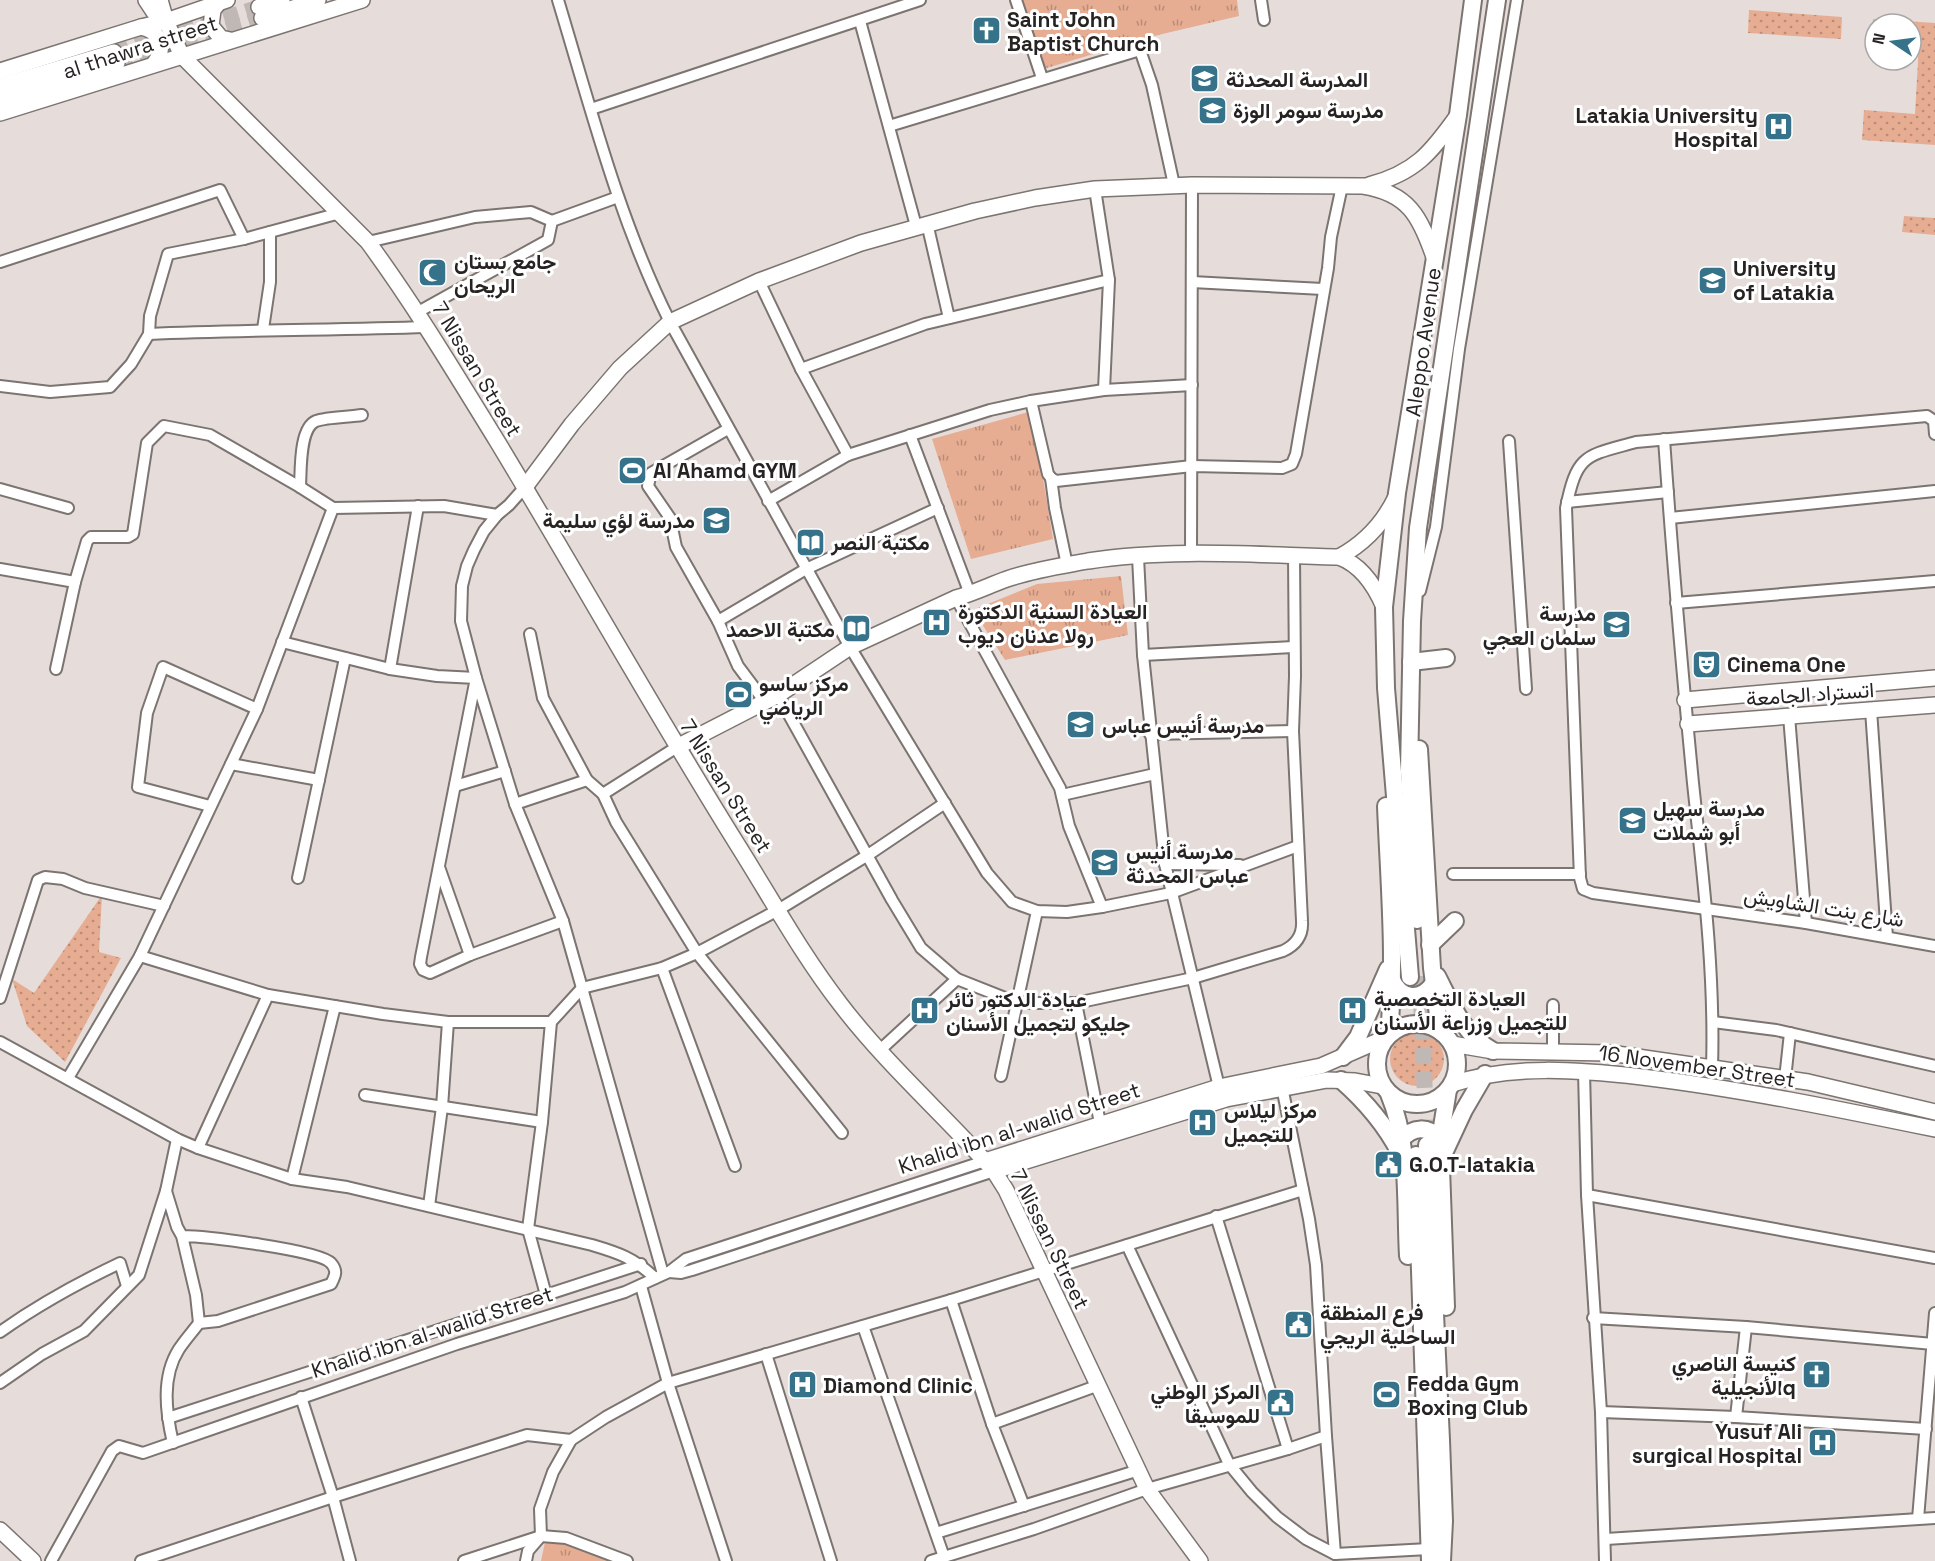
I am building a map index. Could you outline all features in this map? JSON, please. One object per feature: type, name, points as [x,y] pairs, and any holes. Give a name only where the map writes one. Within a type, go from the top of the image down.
[{"type":"main road","name":"Aleppo Avenue","points":[[1386,688],[1384,607],[1397,493],[1458,115],[1473,0]]},
{"type":"main road","name":"Aleppo Avenue","points":[[1411,692],[1418,528],[1497,0]]},
{"type":"main road","points":[[1411,662],[1446,658]]},
{"type":"main road","points":[[1386,688],[1384,734],[1392,956],[1387,1036]]},
{"type":"main road","points":[[1386,688],[1424,976],[1428,991],[1420,996],[1411,997],[1396,988],[1392,980]]},
{"type":"main road","points":[[1411,692],[1420,760],[1430,945],[1424,976],[1474,1038],[1493,1051]]},
{"type":"main road","points":[[1403,1160],[1421,1142],[1450,1087],[1457,1066],[1457,1057],[1452,1044],[1440,1030],[1424,976],[1409,771],[1411,692]]},
{"type":"main road","points":[[1430,945],[1455,921]]},
{"type":"main road","points":[[1343,1057],[1367,1020],[1392,956]]},
{"type":"main road","points":[[1440,1030],[1415,1023],[1397,1028],[1387,1036],[1379,1049],[1376,1062],[1377,1073],[1397,1116],[1441,1160]]},
{"type":"main road","points":[[1438,1372],[1446,1343],[1447,1324],[1441,1160],[1464,1110],[1485,1074]]},
{"type":"main road","points":[[1341,1080],[1361,1098],[1380,1121],[1403,1160],[1413,1355],[1423,1399]]},
{"type":"main road","points":[[1386,1090],[1408,1104],[1419,1104],[1440,1097],[1450,1087]]},
{"type":"main road","points":[[1421,1142],[1438,1372],[1444,1521],[1448,1561]]},
{"type":"main road","points":[[1421,1142],[1423,1399],[1432,1558]]},
{"type":"main road","points":[[1432,1558],[1444,1521]]},
{"type":"street","points":[[146,0],[154,12],[166,21]]},
{"type":"street","points":[[160,0],[166,21],[182,56]]},
{"type":"street","points":[[282,0],[260,13],[318,0]]},
{"type":"street","name":"al thawra street","points":[[0,113],[362,0]]},
{"type":"street","points":[[558,0],[618,197],[648,279],[728,429],[850,647],[987,873],[1012,903],[1052,913],[1102,907],[1171,892],[1298,846]]},
{"type":"street","points":[[591,109],[920,0]]},
{"type":"street","points":[[1016,0],[1042,78]]},
{"type":"street","points":[[1261,0],[1264,20]]},
{"type":"street","points":[[1413,621],[1436,527],[1459,349],[1517,0]]},
{"type":"street","points":[[223,1],[213,10],[212,26],[217,34],[230,40]]},
{"type":"street","name":"al thawra street","points":[[0,71],[166,21],[223,1]]},
{"type":"street","points":[[860,21],[889,126],[922,224],[949,318]]},
{"type":"street","points":[[141,27],[151,31],[160,44],[160,55],[154,64]]},
{"type":"street","points":[[889,126],[1140,50],[1152,86],[1174,185]]},
{"type":"street","name":"7 Nissan Street","points":[[182,56],[368,242],[418,312],[525,487],[677,747],[802,950],[840,1005],[879,1051],[989,1166],[1006,1190],[1042,1271],[1099,1385],[1147,1489],[1200,1561]]},
{"type":"street","points":[[0,87],[116,57],[0,99]]},
{"type":"street","points":[[1363,186],[1387,180],[1423,159],[1435,147],[1458,115]]},
{"type":"street","points":[[1191,552],[1192,184]]},
{"type":"street","points":[[662,1275],[563,921],[515,804],[461,621],[462,586],[467,566],[484,531],[497,515],[510,505],[572,424],[620,368],[670,322],[759,281],[861,243],[922,224],[1035,198],[1095,189],[1192,184],[1363,186],[1383,189],[1411,209],[1424,228],[1434,256]]},
{"type":"street","points":[[1051,478],[1062,481],[1192,466],[1282,468],[1292,464],[1296,454],[1328,268],[1331,237],[1342,186]]},
{"type":"street","points":[[1095,189],[1109,280],[1104,390]]},
{"type":"street","points":[[0,262],[220,190],[244,239]]},
{"type":"street","points":[[368,242],[475,217],[531,212],[552,221],[618,197]]},
{"type":"street","points":[[0,386],[50,392],[110,387],[131,364],[148,334],[150,316],[168,254],[244,239],[340,213]]},
{"type":"street","points":[[418,312],[548,240],[552,221]]},
{"type":"street","points":[[263,329],[270,282],[270,232]]},
{"type":"street","points":[[801,369],[925,324],[1109,280]]},
{"type":"street","points":[[759,281],[801,369],[848,455]]},
{"type":"street","points":[[1192,282],[1323,289]]},
{"type":"street","points":[[148,334],[263,329],[342,330],[427,327]]},
{"type":"street","points":[[768,501],[848,455],[970,416],[1031,401],[1104,390],[1191,385]]},
{"type":"street","points":[[1031,401],[1048,474],[1051,478],[1067,565]]},
{"type":"street","points":[[300,487],[307,428],[316,421],[362,416]]},
{"type":"street","points":[[1453,874],[1580,874],[1566,508],[1569,492],[1583,461],[1591,454],[1636,442],[1927,416],[1934,421],[1935,434]]},
{"type":"street","points":[[56,669],[75,582],[87,541],[91,537],[128,537],[133,534],[147,442],[164,426],[210,435],[333,508],[444,506],[497,515]]},
{"type":"street","points":[[728,429],[651,473],[648,479],[648,486],[670,518],[676,547],[718,621],[738,666],[771,698],[868,855],[921,948],[957,979],[1018,1003],[1076,1004],[1193,978],[1283,951],[1298,939],[1302,927],[1293,731],[1294,556]]},
{"type":"street","points":[[910,435],[938,508],[963,596],[1060,788],[1069,826],[1102,907]]},
{"type":"street","points":[[1664,439],[1676,603],[1706,908],[1713,1022],[1712,1068]]},
{"type":"street","points":[[1509,441],[1526,689]]},
{"type":"street","points":[[0,489],[68,508]]},
{"type":"street","points":[[1670,518],[1935,491]]},
{"type":"street","points":[[1567,502],[1668,492]]},
{"type":"street","points":[[1339,557],[1352,550],[1374,531],[1391,507],[1397,493]]},
{"type":"street","points":[[390,669],[418,506]]},
{"type":"street","points":[[68,1078],[140,956],[257,709],[333,508]]},
{"type":"street","points":[[718,621],[806,569],[938,508]]},
{"type":"street","points":[[603,794],[677,747],[771,698],[850,647],[963,596],[1008,579],[1090,561],[1191,552],[1339,557],[1349,561],[1367,577],[1384,607]]},
{"type":"street","points":[[1138,557],[1143,655],[1165,864],[1219,1087]]},
{"type":"street","points":[[0,569],[75,582]]},
{"type":"street","points":[[1676,603],[1935,581]]},
{"type":"street","points":[[530,634],[543,698],[587,780],[603,794],[616,822],[697,953],[842,1133]]},
{"type":"street","points":[[282,642],[390,669],[476,678]]},
{"type":"street","points":[[1143,655],[1293,647]]},
{"type":"street","points":[[298,878],[345,658]]},
{"type":"street","points":[[210,806],[138,787],[147,713],[163,667],[257,709]]},
{"type":"street","points":[[476,678],[420,964],[423,970],[430,973],[470,955],[563,921]]},
{"type":"street","points":[[1686,700],[1935,678]]},
{"type":"street","name":"اتستراد الجامعة","points":[[1688,724],[1935,705]]},
{"type":"street","points":[[1871,710],[1887,937]]},
{"type":"street","points":[[1788,716],[1806,923]]},
{"type":"street","points":[[1150,734],[1293,731]]},
{"type":"street","points":[[231,764],[319,780]]},
{"type":"street","points":[[455,786],[505,771]]},
{"type":"street","points":[[1062,795],[1155,774]]},
{"type":"street","points":[[515,804],[587,780]]},
{"type":"street","points":[[546,1295],[528,1229],[542,1122],[551,1022],[582,988],[662,968],[697,953],[778,910],[868,855],[945,803]]},
{"type":"street","points":[[1165,864],[1246,865]]},
{"type":"street","points":[[439,867],[470,955]]},
{"type":"street","name":"شارع بنت الشاويش","points":[[1580,874],[1583,889],[1593,893],[1806,923],[1935,946]]},
{"type":"street","points":[[0,998],[38,880],[45,877],[63,879],[85,888],[164,906]]},
{"type":"street","points":[[1000,1076],[1037,911]]},
{"type":"street","points":[[140,956],[268,995],[423,1021],[551,1022]]},
{"type":"street","points":[[662,968],[735,1166]]},
{"type":"street","points":[[879,1051],[957,979]]},
{"type":"street","points":[[198,1148],[268,995]]},
{"type":"street","points":[[1076,1004],[1100,1123]]},
{"type":"street","points":[[1553,1005],[1553,1052]]},
{"type":"street","points":[[292,1179],[335,1006]]},
{"type":"street","points":[[429,1206],[442,1107],[448,1022]]},
{"type":"street","points":[[1713,1022],[1790,1034],[1935,1066]]},
{"type":"street","points":[[1785,1078],[1790,1034]]},
{"type":"street","name":"Khalid ibn al-walid Street","points":[[350,1561],[333,1497],[301,1397],[457,1344],[641,1286],[662,1275],[692,1270],[989,1166],[1100,1123],[1219,1087],[1322,1066],[1387,1036]]},
{"type":"street","points":[[0,1042],[177,1139],[198,1148],[292,1179],[346,1187],[617,1252],[662,1275]]},
{"type":"street","name":"16 November Street","points":[[1452,1044],[1493,1051],[1610,1053],[1808,1082],[1935,1112]]},
{"type":"street","points":[[1584,1071],[1593,1318],[1601,1412],[1605,1561]]},
{"type":"street","name":"16 November Street","points":[[1450,1087],[1485,1074],[1500,1072],[1584,1071],[1679,1082],[1803,1102],[1935,1130]]},
{"type":"street","points":[[989,1166],[1226,1099],[1282,1087],[1341,1080],[1386,1090]]},
{"type":"street","points":[[1803,1102],[1808,1082]]},
{"type":"street","points":[[1282,1087],[1316,1266],[1335,1554]]},
{"type":"street","points":[[365,1095],[542,1122]]},
{"type":"street","points":[[0,1383],[42,1354],[84,1331],[139,1275],[166,1191],[177,1139]]},
{"type":"street","points":[[526,1561],[528,1551],[541,1536],[540,1509],[553,1472],[571,1440],[606,1417],[668,1383],[951,1300],[1303,1190]]},
{"type":"street","points":[[166,1191],[182,1236],[196,1295],[199,1323],[177,1351],[167,1390],[168,1418],[173,1443]]},
{"type":"street","points":[[1587,1195],[1935,1258]]},
{"type":"street","points":[[1216,1216],[1288,1449]]},
{"type":"street","points":[[182,1236],[240,1242],[311,1255],[330,1262],[335,1270],[331,1284],[218,1322],[199,1323]]},
{"type":"street","points":[[1127,1245],[1229,1464],[1252,1492],[1277,1517],[1306,1539],[1335,1554],[1432,1558]]},
{"type":"street","points":[[0,1332],[68,1289],[120,1263],[127,1287]]},
{"type":"street","points":[[168,1418],[641,1264]]},
{"type":"street","points":[[641,1286],[668,1383],[726,1561]]},
{"type":"street","points":[[951,1300],[992,1424],[1024,1506]]},
{"type":"street","points":[[1918,1519],[1935,1314]]},
{"type":"street","points":[[1593,1318],[1746,1327],[1933,1344]]},
{"type":"street","points":[[862,1326],[944,1557]]},
{"type":"street","points":[[1736,1417],[1746,1327]]},
{"type":"street","points":[[766,1354],[831,1561]]},
{"type":"street","points":[[992,1424],[1099,1385]]},
{"type":"street","points":[[51,1561],[115,1448],[124,1446],[143,1453],[301,1397]]},
{"type":"street","points":[[1601,1412],[1736,1417],[1926,1429]]},
{"type":"street","points":[[141,1561],[527,1436],[571,1440]]},
{"type":"street","points":[[932,1561],[1034,1529],[1147,1489],[1326,1436]]},
{"type":"street","points":[[936,1533],[1139,1470]]},
{"type":"street","points":[[1606,1539],[1935,1518]]},
{"type":"street","points":[[0,1530],[33,1561]]},
{"type":"street","points":[[464,1561],[541,1536],[566,1538],[627,1561]]},
{"type":"green space","points":[[1020,0],[1237,0],[1239,16],[1154,36],[1040,70]]},
{"type":"green space","points":[[1749,10],[1842,17],[1841,39],[1748,33]]},
{"type":"green space","points":[[1923,22],[1935,23],[1935,145],[1862,140],[1864,110],[1915,114],[1917,72],[1923,72]]},
{"type":"green space","points":[[1904,216],[1935,218],[1935,235],[1902,232]]},
{"type":"green space","points":[[1032,411],[1053,539],[971,559],[932,439]]},
{"type":"green space","points":[[1121,576],[1128,635],[1005,660],[973,610],[1037,584]]},
{"type":"green space","points":[[102,895],[99,952],[121,958],[65,1062],[27,1026],[12,979],[34,993]]},
{"type":"green space","points":[[1417,1032],[1427,1034],[1436,1040],[1442,1049],[1444,1059],[1442,1069],[1436,1078],[1427,1084],[1417,1086],[1407,1084],[1398,1078],[1392,1069],[1390,1059],[1392,1049],[1398,1040],[1407,1034]]},
{"type":"green space","points":[[564,1540],[619,1561],[541,1561],[545,1542]]},
{"type":"tunnel","points":[[114,52],[259,7]]},
{"type":"tunnel","points":[[117,63],[262,18]]},
{"type":"tunnel","points":[[1420,976],[1427,1144]]},
{"type":"place","name":"Saint John Baptist Church","points":[[986,31]]},
{"type":"place","name":"المدرسة المحدثة","points":[[1205,79]]},
{"type":"place","name":"مدرسة سومر الوزة","points":[[1212,110]]},
{"type":"place","name":"Latakia University Hospital","points":[[1779,127]]},
{"type":"place","name":"جامع بستان الريحان","points":[[433,273]]},
{"type":"place","name":"University of Latakia","points":[[1712,280]]},
{"type":"place","name":"Al Ahamd GYM","points":[[632,470]]},
{"type":"place","name":"مدرسة لؤي سليمة","points":[[716,520]]},
{"type":"place","name":"مكتبة النصر","points":[[810,542]]},
{"type":"place","name":"العيادة السنية الدكتورة رولا عدنان ديوب","points":[[937,623]]},
{"type":"place","name":"مدرسة سلمان العجي","points":[[1617,625]]},
{"type":"place","name":"مكتبة الاحمد","points":[[856,629]]},
{"type":"place","name":"Cinema One","points":[[1706,664]]},
{"type":"place","name":"مركز ساسو الرياضي","points":[[738,695]]},
{"type":"place","name":"مدرسة أنيس عباس","points":[[1081,725]]},
{"type":"place","name":"مدرسة سهيل أبو شملات","points":[[1632,820]]},
{"type":"place","name":"مدرسة أنيس عباس المحدثة","points":[[1105,863]]},
{"type":"place","name":"العيادة التخصصية للتجميل وزراعة الأسنان","points":[[1353,1010]]},
{"type":"place","name":"عيادة الدكتور ثائر جليكو لتجميل الأسنان","points":[[925,1011]]},
{"type":"place","name":"مركز ليلاس للتجميل","points":[[1203,1122]]},
{"type":"place","name":"G.O.T-latakia","points":[[1388,1164]]},
{"type":"place","name":"فرع المنطقة الساحلية الريجي","points":[[1299,1324]]},
{"type":"place","name":"كنيسة الناصري الأنجيليةq","points":[[1817,1375]]},
{"type":"place","name":"Diamond Clinic","points":[[802,1385]]},
{"type":"place","name":"Fedda Gym Boxing Club","points":[[1386,1395]]},
{"type":"place","name":"المركز الوطني للموسيقا","points":[[1281,1403]]},
{"type":"place","name":"Yusuf Ali surgical Hospital","points":[[1823,1443]]}]
